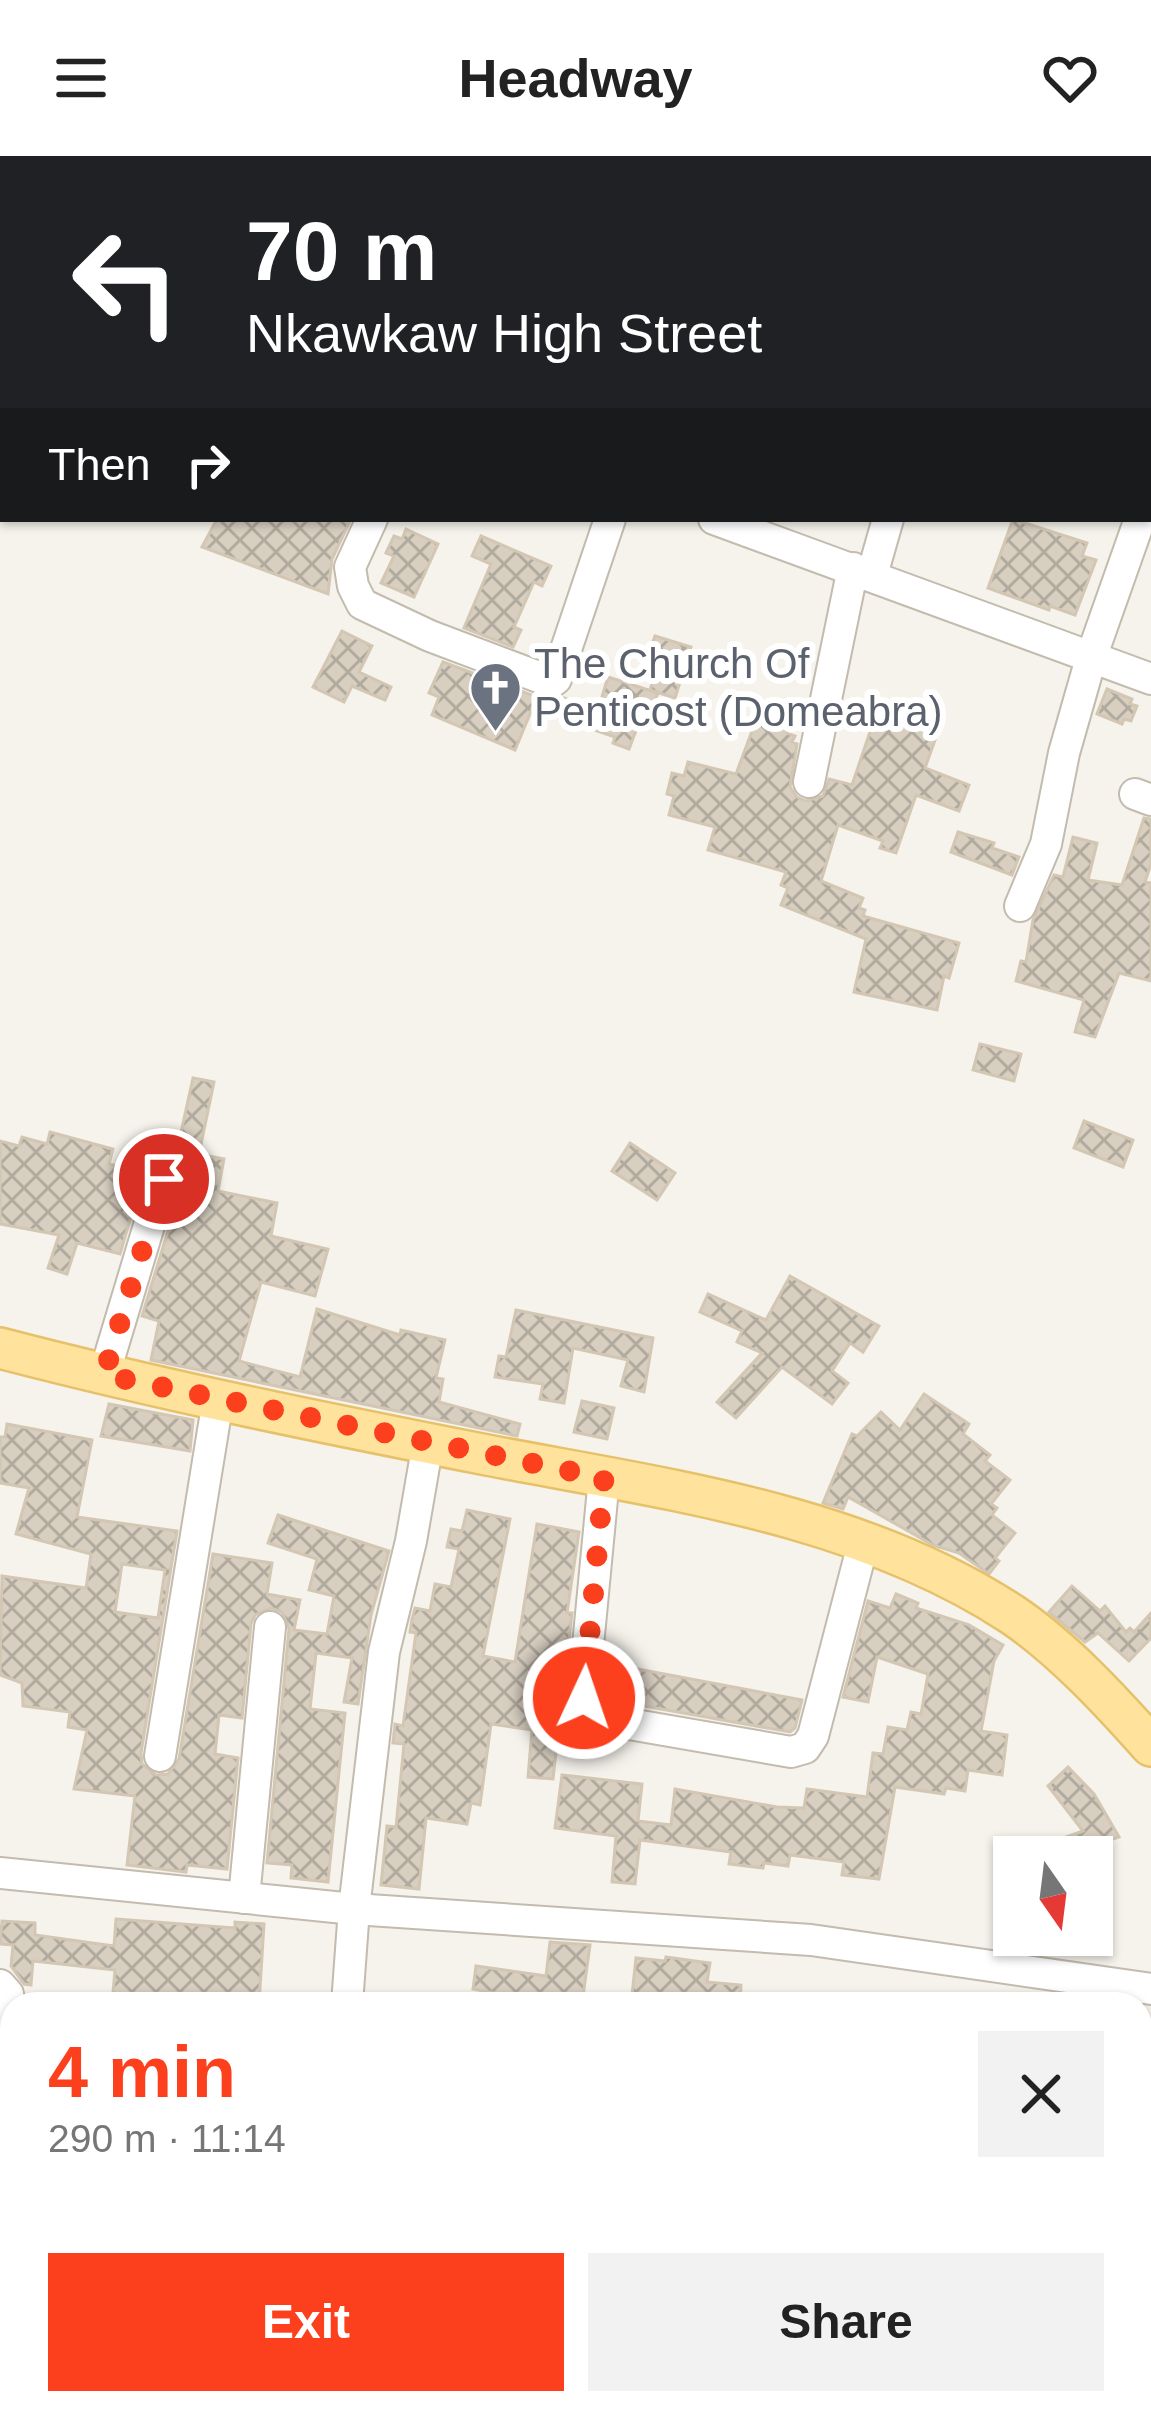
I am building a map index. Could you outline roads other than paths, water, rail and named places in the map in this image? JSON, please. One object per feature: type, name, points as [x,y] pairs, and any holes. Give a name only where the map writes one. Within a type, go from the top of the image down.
[{"type":"main road","points":[[0,1348],[218,1400],[783,1516],[925,1567],[1014,1616],[1151,1746]]},
{"type":"street","points":[[372,522],[350,567],[362,604],[552,682],[609,522]]},
{"type":"street","points":[[722,522],[1151,679]]},
{"type":"street","points":[[809,782],[862,572],[887,522]]},
{"type":"street","points":[[1020,906],[1046,844],[1064,753],[1092,656],[1139,522]]},
{"type":"street","points":[[104,1375],[164,1179]]},
{"type":"street","points":[[160,1756],[218,1400]]},
{"type":"street","points":[[348,1992],[384,1652],[428,1443]]},
{"type":"street","points":[[604,1478],[584,1698],[591,1714],[606,1720],[791,1752],[805,1748],[813,1736],[863,1544]]},
{"type":"street","points":[[244,1898],[270,1627]]},
{"type":"street","points":[[0,1873],[353,1909],[811,1940],[1151,1989]]},
{"type":"place","name":"The Church Of Penticost (Domeabra)","points":[[495,733]]}]
